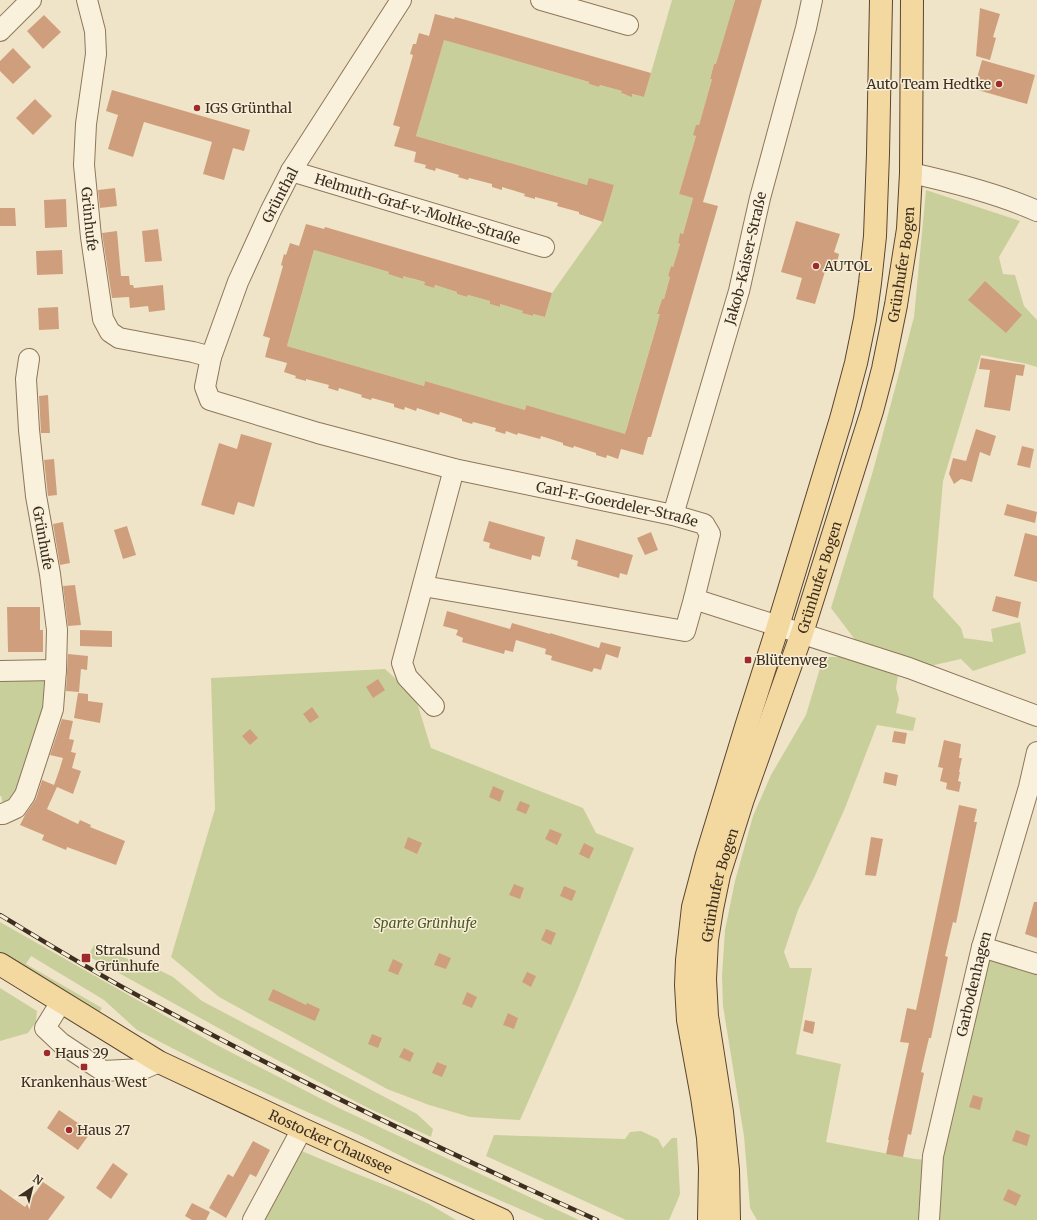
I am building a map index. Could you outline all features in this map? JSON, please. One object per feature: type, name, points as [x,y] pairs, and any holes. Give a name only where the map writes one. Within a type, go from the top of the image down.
[{"type":"main road","name":"Grünhufer Bogen","points":[[719,1216],[710,1168],[708,1138],[702,1097],[688,1020],[686,985],[687,960],[693,907],[706,858],[841,419],[856,364],[865,319],[870,283],[875,221],[881,0]]},
{"type":"main road","name":"Grünhufer Bogen","points":[[719,1216],[728,1170],[722,1112],[707,1016],[705,979],[707,940],[719,875],[743,800],[802,633],[872,411],[883,368],[896,305],[908,229],[911,173],[912,0]]},
{"type":"main road","name":"Rostocker Chaussee","points":[[0,964],[159,1062],[502,1220]]},
{"type":"street","points":[[0,31],[31,0]]},
{"type":"street","name":"Grünhufe","points":[[87,0],[95,31],[96,54],[86,124],[84,165],[91,237],[103,320],[110,332],[119,338],[193,352],[211,357]]},
{"type":"street","name":"Grünthal","points":[[218,402],[210,400],[205,387],[211,357],[238,282],[271,210],[291,172],[401,0]]},
{"type":"street","points":[[541,0],[628,25]]},
{"type":"street","name":"Jakob-Kaiser-Straße","points":[[673,515],[739,291],[760,198],[806,28],[812,0]]},
{"type":"street","name":"Helmuth-Graf-v.-Moltke-Straße","points":[[291,172],[544,247]]},
{"type":"street","points":[[911,173],[949,182],[1037,209]]},
{"type":"street","name":"Grünhufe","points":[[0,814],[16,808],[25,795],[53,709],[56,670],[57,630],[50,574],[36,496],[29,430],[26,379],[28,359]]},
{"type":"street","name":"Carl-F.-Goerdeler-Straße","points":[[218,402],[318,433],[454,469],[673,515],[704,524],[710,534],[694,599],[684,631],[423,586]]},
{"type":"street","points":[[434,706],[407,678],[402,663],[454,469]]},
{"type":"street","points":[[694,599],[909,668],[1037,716]]},
{"type":"street","points":[[0,670],[56,670]]},
{"type":"street","name":"Garbodenhagen","points":[[929,1220],[934,1156],[982,947],[1029,787],[1037,752]]},
{"type":"street","points":[[982,947],[1037,964]]},
{"type":"street","points":[[61,1002],[45,1028],[61,1043],[103,1071],[143,1069],[159,1062]]},
{"type":"street","points":[[253,1220],[302,1129]]},
{"type":"green space","points":[[672,0],[735,0],[719,55],[719,65],[714,64],[710,78],[712,79],[699,125],[696,125],[696,136],[679,194],[693,198],[683,234],[680,233],[678,243],[680,244],[673,267],[671,266],[668,276],[670,277],[664,299],[662,299],[657,313],[662,315],[657,324],[626,430],[630,436],[526,405],[525,410],[425,381],[424,386],[287,346],[314,250],[389,272],[388,274],[402,279],[404,274],[413,279],[425,282],[424,285],[434,288],[435,285],[467,297],[468,295],[490,301],[490,304],[500,307],[500,304],[523,311],[523,313],[532,316],[533,314],[545,317],[552,293],[603,221],[614,185],[587,185],[416,136],[445,35],[448,41],[589,82],[589,84],[599,87],[600,85],[622,91],[622,94],[631,96],[632,94],[644,97]]},
{"type":"green space","points":[[926,190],[1020,221],[999,257],[1003,274],[1015,275],[1024,306],[1037,320],[1037,367],[981,355],[943,481],[933,597],[961,628],[964,638],[993,642],[991,629],[1020,622],[1026,653],[973,671],[961,659],[930,666],[856,641],[831,608],[873,471],[914,317]]},
{"type":"green space","points":[[825,657],[841,657],[861,662],[898,676],[896,688],[899,699],[896,713],[916,718],[913,731],[877,725],[845,808],[798,910],[784,952],[790,968],[812,968],[796,1054],[841,1064],[826,1142],[915,1159],[941,1161],[987,955],[1037,972],[1037,1220],[757,1220],[750,1208],[744,1136],[723,1006],[722,976],[725,930],[735,881],[753,816],[771,775],[806,715],[821,660]]},
{"type":"green space","name":"Sparte Grünhufe","points":[[385,669],[415,696],[431,748],[583,808],[596,833],[634,848],[577,991],[520,1120],[470,1117],[429,1105],[387,1089],[219,997],[171,957],[215,809],[211,678]]},
{"type":"green space","points":[[0,676],[47,681],[49,702],[21,790],[4,808],[0,796]]},
{"type":"green space","points":[[0,922],[213,1043],[343,1110],[579,1220],[545,1220],[415,1163],[359,1135],[207,1066],[137,1030],[104,1000],[31,956],[26,964],[102,1008],[98,1014],[0,959]]},
{"type":"green space","points":[[94,945],[111,953],[155,968],[173,977],[202,1001],[417,1114],[433,1129],[431,1137],[368,1108],[260,1051],[88,956]]},
{"type":"green space","points":[[0,988],[37,1011],[36,1022],[28,1033],[0,1041]]},
{"type":"green space","points":[[641,1131],[658,1139],[663,1148],[672,1138],[677,1138],[680,1194],[669,1220],[626,1220],[486,1156],[494,1135],[625,1139],[630,1132]]},
{"type":"green space","points":[[292,1147],[403,1192],[429,1204],[456,1220],[253,1220]]},
{"type":"building","points":[[735,0],[762,0],[703,202],[718,206],[651,437],[648,437],[643,455],[621,449],[618,459],[607,455],[606,458],[596,455],[596,453],[574,446],[573,448],[563,445],[563,443],[541,436],[540,439],[518,433],[517,435],[506,431],[505,434],[495,431],[496,428],[473,422],[472,424],[440,412],[439,415],[417,408],[416,411],[405,407],[404,410],[394,407],[394,404],[372,398],[371,400],[361,397],[362,395],[339,388],[338,391],[328,388],[329,385],[306,379],[306,381],[295,378],[296,376],[284,372],[287,363],[265,357],[270,338],[263,336],[283,266],[281,265],[284,254],[286,255],[290,243],[299,246],[306,224],[324,229],[325,227],[552,293],[545,317],[522,313],[523,311],[500,304],[500,307],[490,304],[490,301],[468,295],[467,297],[435,285],[434,288],[424,285],[425,282],[403,276],[403,279],[388,274],[389,272],[314,250],[287,346],[424,386],[425,381],[525,410],[526,405],[625,434],[660,314],[657,314],[662,299],[664,299],[670,277],[668,276],[671,266],[673,267],[680,244],[678,243],[680,233],[683,234],[693,198],[679,194],[696,136],[693,135],[696,125],[699,125],[712,79],[710,79],[714,64],[716,64]]},
{"type":"building","points":[[980,8],[1000,14],[993,37],[996,38],[990,60],[976,56]]},
{"type":"building","points":[[435,14],[454,19],[455,17],[466,20],[651,73],[644,97],[632,94],[632,97],[621,93],[622,91],[600,85],[599,87],[589,84],[589,82],[444,40],[416,136],[587,185],[589,178],[614,185],[603,222],[579,214],[579,212],[557,206],[558,203],[535,197],[535,199],[524,196],[525,194],[502,187],[502,190],[492,187],[492,184],[469,178],[468,180],[458,177],[459,175],[436,168],[435,171],[425,168],[426,165],[414,162],[416,152],[394,146],[400,127],[393,125],[413,55],[410,54],[413,44],[416,44],[419,33],[429,36]]},
{"type":"building","points":[[44,15],[61,32],[43,49],[27,31]]},
{"type":"building","points":[[13,48],[31,67],[13,84],[0,71],[0,61]]},
{"type":"building","points":[[982,60],[1035,75],[1027,104],[974,89]]},
{"type":"building","points":[[112,90],[250,130],[244,151],[233,148],[224,180],[203,174],[212,142],[144,122],[133,157],[108,149],[118,115],[106,111]]},
{"type":"building","points":[[35,99],[52,116],[33,135],[16,118]]},
{"type":"building","points":[[115,188],[117,206],[100,208],[98,190]]},
{"type":"building","points":[[66,199],[67,227],[45,228],[44,200]]},
{"type":"building","points":[[0,208],[15,208],[16,226],[0,226]]},
{"type":"building","points":[[796,221],[840,234],[834,252],[839,254],[836,267],[827,265],[815,304],[796,299],[802,278],[781,272]]},
{"type":"building","points":[[158,229],[162,261],[145,262],[142,231]]},
{"type":"building","points":[[117,231],[121,276],[129,276],[130,285],[133,285],[134,288],[163,285],[165,310],[149,312],[148,306],[130,308],[129,297],[112,298],[102,233]]},
{"type":"building","points":[[62,250],[63,274],[37,275],[36,251]]},
{"type":"building","points":[[985,281],[1022,315],[1006,333],[968,300]]},
{"type":"building","points":[[58,307],[59,329],[39,330],[38,308]]},
{"type":"building","points":[[981,358],[1025,365],[1023,376],[1016,375],[1010,411],[984,407],[990,370],[979,369]]},
{"type":"building","points":[[48,395],[50,433],[41,433],[39,396]]},
{"type":"building","points":[[976,429],[996,436],[990,456],[980,452],[972,482],[961,479],[954,484],[949,474],[953,458],[966,461]]},
{"type":"building","points":[[241,434],[272,443],[254,507],[238,502],[234,515],[201,505],[219,443],[237,449]]},
{"type":"building","points":[[1022,446],[1034,449],[1030,468],[1017,465]]},
{"type":"building","points":[[54,459],[57,495],[48,496],[44,460]]},
{"type":"building","points":[[1007,504],[1037,512],[1035,523],[1004,515]]},
{"type":"building","points":[[489,521],[545,537],[540,557],[532,555],[531,560],[489,548],[490,543],[483,541]]},
{"type":"building","points":[[63,522],[70,563],[60,565],[53,524]]},
{"type":"building","points":[[127,526],[136,555],[123,559],[114,530]]},
{"type":"building","points":[[651,532],[658,550],[645,555],[637,538]]},
{"type":"building","points":[[1025,533],[1037,536],[1037,582],[1014,576]]},
{"type":"building","points":[[576,539],[633,555],[627,575],[620,573],[619,578],[577,566],[578,561],[571,559]]},
{"type":"building","points":[[75,585],[81,625],[68,626],[63,586]]},
{"type":"building","points":[[996,596],[1021,602],[1018,618],[992,611]]},
{"type":"building","points":[[7,607],[40,607],[40,630],[43,630],[43,652],[8,652]]},
{"type":"building","points":[[447,611],[510,629],[512,623],[599,648],[601,642],[621,647],[618,658],[606,654],[601,670],[594,668],[592,672],[551,660],[552,656],[545,654],[546,649],[516,640],[513,652],[505,650],[504,654],[462,642],[463,638],[456,635],[458,630],[443,626]]},
{"type":"building","points":[[80,630],[112,631],[112,647],[80,646]]},
{"type":"building","points":[[68,654],[88,656],[87,670],[81,669],[79,692],[66,691]]},
{"type":"building","points":[[378,679],[385,690],[373,698],[366,687]]},
{"type":"building","points":[[78,693],[88,694],[88,701],[103,703],[100,723],[74,718]]},
{"type":"building","points":[[312,707],[319,717],[310,723],[303,714]]},
{"type":"building","points":[[62,719],[73,721],[69,739],[74,740],[71,752],[76,753],[72,768],[81,771],[73,794],[57,787],[47,809],[78,824],[80,820],[91,825],[90,827],[125,841],[116,865],[67,847],[66,850],[42,840],[44,835],[20,825],[36,799],[42,780],[54,785],[63,758],[50,755]]},
{"type":"building","points":[[250,729],[258,738],[250,745],[242,736]]},
{"type":"building","points":[[894,731],[907,733],[905,744],[892,742]]},
{"type":"building","points":[[944,740],[961,744],[959,758],[962,758],[958,781],[961,782],[959,792],[946,789],[947,783],[940,781],[943,768],[938,767]]},
{"type":"building","points":[[885,772],[898,775],[896,786],[883,783]]},
{"type":"building","points":[[493,786],[504,791],[500,802],[489,797]]},
{"type":"building","points":[[520,801],[530,805],[526,814],[516,810]]},
{"type":"building","points":[[959,805],[977,809],[974,822],[977,822],[956,923],[953,922],[945,956],[948,957],[931,1038],[929,1038],[921,1072],[924,1073],[911,1135],[908,1134],[903,1157],[886,1154],[909,1043],[900,1042],[907,1008],[916,1010]]},
{"type":"building","points":[[550,829],[562,834],[557,845],[545,839]]},
{"type":"building","points":[[408,837],[422,843],[417,854],[404,848]]},
{"type":"building","points":[[871,837],[883,839],[876,876],[865,875]]},
{"type":"building","points":[[584,843],[594,848],[589,859],[579,854]]},
{"type":"building","points":[[514,884],[524,888],[520,899],[509,895]]},
{"type":"building","points":[[564,886],[576,891],[572,901],[560,896]]},
{"type":"building","points":[[1034,902],[1037,902],[1037,938],[1025,934]]},
{"type":"building","points":[[546,929],[556,933],[551,945],[541,940]]},
{"type":"building","points":[[439,953],[451,958],[446,969],[434,965]]},
{"type":"building","points":[[393,959],[403,964],[398,975],[388,971]]},
{"type":"building","points":[[527,972],[536,976],[531,987],[522,982]]},
{"type":"building","points":[[273,989],[306,1005],[307,1003],[320,1009],[315,1021],[268,1000]]},
{"type":"building","points":[[467,992],[477,997],[472,1008],[462,1004]]},
{"type":"building","points":[[508,1013],[518,1018],[514,1029],[503,1025]]},
{"type":"building","points":[[805,1020],[815,1022],[813,1034],[803,1031]]},
{"type":"building","points":[[372,1034],[382,1038],[378,1048],[368,1044]]},
{"type":"building","points":[[404,1048],[414,1053],[410,1062],[399,1057]]},
{"type":"building","points":[[437,1062],[447,1066],[442,1077],[432,1073]]},
{"type":"building","points":[[973,1095],[983,1098],[980,1110],[969,1107]]},
{"type":"building","name":"Haus 27","points":[[59,1110],[91,1132],[78,1150],[47,1128]]},
{"type":"building","points":[[1016,1130],[1030,1135],[1027,1146],[1012,1141]]},
{"type":"building","points":[[253,1141],[270,1150],[256,1177],[250,1174],[226,1218],[209,1208],[228,1174],[233,1177]]},
{"type":"building","points":[[113,1163],[128,1174],[111,1199],[96,1188]]},
{"type":"building","points":[[43,1182],[65,1197],[48,1220],[0,1220],[0,1189],[25,1207]]},
{"type":"building","points":[[1008,1189],[1021,1195],[1016,1206],[1003,1200]]},
{"type":"building","points":[[192,1203],[210,1212],[206,1220],[192,1220],[185,1216]]},
{"type":"railway","points":[[0,915],[113,982],[261,1060],[428,1142],[597,1220]]},
{"type":"place","name":"Auto Team Hedtke","points":[[999,84]]},
{"type":"place","name":"IGS Grünthal","points":[[197,108]]},
{"type":"place","name":"AUTOL","points":[[816,266]]},
{"type":"place","name":"Blütenweg","points":[[748,660]]},
{"type":"place","name":"Stralsund Grünhufe","points":[[86,958]]},
{"type":"place","name":"Haus 29","points":[[47,1053]]},
{"type":"place","name":"Krankenhaus West","points":[[84,1067]]},
{"type":"place","name":"Haus 27","points":[[69,1130]]}]
